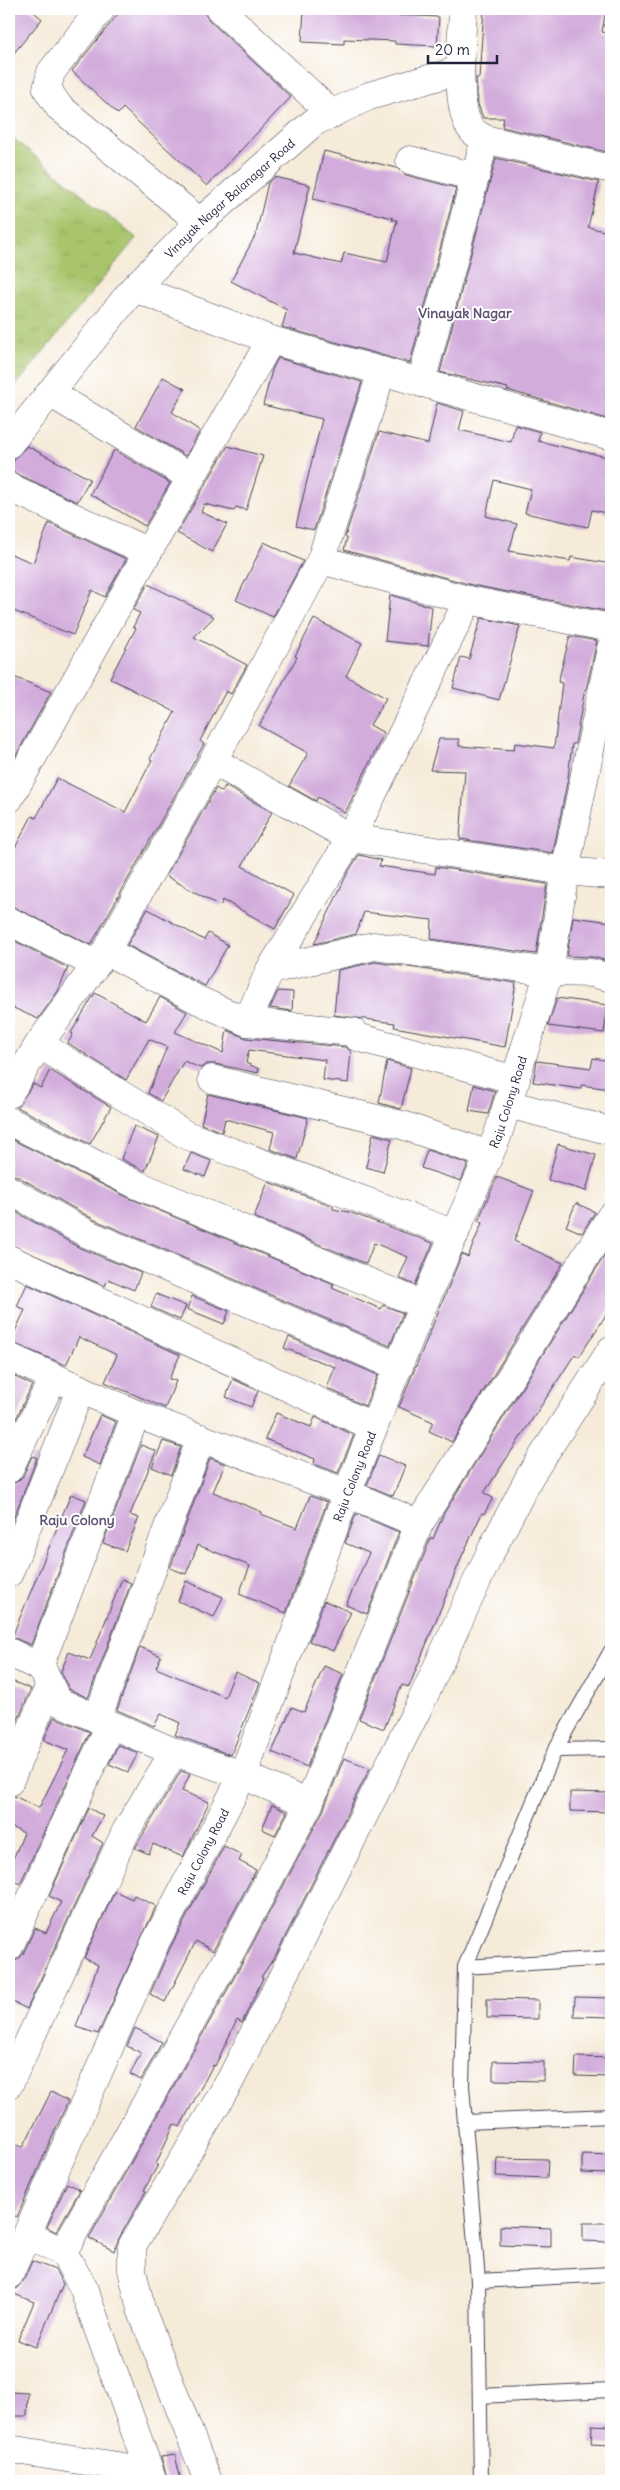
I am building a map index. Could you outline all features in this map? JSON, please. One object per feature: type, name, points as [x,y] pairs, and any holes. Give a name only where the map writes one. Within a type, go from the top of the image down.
[{"type":"street","points":[[101,9],[51,72],[47,89],[59,107],[200,222]]},
{"type":"street","points":[[220,9],[332,114]]},
{"type":"street","points":[[463,9],[460,70],[464,115],[472,130],[485,139],[611,169]]},
{"type":"street","name":"Vinayak Nagar Balanagar Road","points":[[9,444],[134,288],[200,222],[314,122],[369,96],[460,70]]},
{"type":"street","points":[[421,383],[485,139]]},
{"type":"street","points":[[410,160],[475,177]]},
{"type":"street","points":[[134,288],[271,340],[611,436]]},
{"type":"street","points":[[9,799],[148,552],[271,340]]},
{"type":"street","points":[[9,1094],[38,1044],[101,957],[213,761],[321,560],[382,371]]},
{"type":"street","points":[[50,393],[184,472]]},
{"type":"street","points":[[9,487],[148,552]]},
{"type":"street","points":[[321,560],[468,600],[611,628]]},
{"type":"street","points":[[247,1022],[270,970],[351,838],[468,600]]},
{"type":"street","name":"Raju Colony Road","points":[[9,2275],[156,1942],[243,1775],[374,1427],[423,1305],[489,1155],[512,1092],[549,972],[565,871],[611,648]]},
{"type":"street","points":[[213,761],[351,838],[565,871],[611,876]]},
{"type":"street","points":[[9,921],[101,957],[247,1022],[354,1032],[357,1037],[512,1092],[611,1131]]},
{"type":"street","points":[[270,970],[374,946],[549,972],[592,973],[611,978]]},
{"type":"street","points":[[38,1044],[186,1135],[455,1234]]},
{"type":"street","points":[[212,1079],[402,1125],[489,1155]]},
{"type":"street","points":[[9,1121],[133,1183],[423,1305]]},
{"type":"street","points":[[9,1190],[88,1234],[399,1366]]},
{"type":"street","points":[[63,2252],[230,1951],[309,1804],[419,1524],[611,1216]]},
{"type":"street","points":[[9,1259],[374,1427]]},
{"type":"street","points":[[208,2481],[141,2309],[132,2270],[132,2246],[230,2082],[422,1702],[491,1551],[530,1476],[611,1350]]},
{"type":"street","points":[[9,1357],[136,1414],[348,1493],[419,1524]]},
{"type":"street","points":[[9,1469],[53,1378]]},
{"type":"street","points":[[9,1573],[80,1390]]},
{"type":"street","points":[[9,1782],[136,1414]]},
{"type":"street","points":[[9,1947],[104,1722],[201,1438]]},
{"type":"street","points":[[9,1652],[44,1677],[57,1701],[174,1752],[243,1775],[309,1804]]},
{"type":"street","points":[[9,2084],[126,1831],[174,1752]]},
{"type":"street","points":[[27,2235],[63,2252],[83,2288],[151,2476]]},
{"type":"street","points":[[9,2449],[151,2476]]},
{"type":"lane","points":[[481,2481],[478,2280],[462,2086],[465,1967],[555,1750],[611,1650]]},
{"type":"lane","points":[[555,1750],[611,1749]]},
{"type":"lane","points":[[465,1967],[611,1958]]},
{"type":"lane","points":[[465,2122],[611,2116]]},
{"type":"lane","points":[[478,2280],[611,2274]]},
{"type":"lane","points":[[480,2396],[611,2390]]},
{"type":"green space","points":[[9,135],[136,238],[9,394]]},
{"type":"building","points":[[9,9],[30,9],[42,19],[9,59]]},
{"type":"building","points":[[122,9],[201,9],[209,20],[291,97],[207,186],[123,108],[118,114],[72,71]]},
{"type":"building","points":[[304,9],[391,9],[391,15],[439,17],[437,46],[395,44],[395,41],[344,39],[344,44],[302,42]]},
{"type":"building","points":[[484,9],[606,9],[602,32],[611,34],[611,153],[502,127],[504,118],[483,118],[478,104],[476,78],[479,78]]},
{"type":"building","points":[[324,151],[397,168],[406,175],[456,188],[410,363],[282,327],[287,310],[231,281],[256,234],[268,183],[275,177],[310,185],[294,253],[341,264],[344,253],[387,262],[397,220],[313,199]]},
{"type":"building","points":[[496,158],[599,182],[588,227],[611,233],[611,420],[507,390],[508,388],[440,372]]},
{"type":"building","points":[[278,358],[362,382],[314,530],[296,526],[322,419],[263,405],[272,370]]},
{"type":"building","points":[[163,377],[185,389],[172,412],[200,431],[186,456],[136,426]]},
{"type":"building","points":[[437,403],[464,411],[459,430],[511,442],[515,425],[540,432],[538,441],[611,458],[611,514],[592,510],[588,527],[525,513],[531,489],[494,480],[486,516],[517,524],[509,551],[570,561],[571,557],[611,564],[611,612],[472,585],[344,550],[347,538],[345,537],[379,432],[428,444]]},
{"type":"building","points":[[27,446],[90,479],[77,502],[9,470],[16,457]]},
{"type":"building","points":[[228,446],[263,456],[246,510],[236,507],[234,511],[204,504],[201,512],[227,524],[212,552],[177,533]]},
{"type":"building","points":[[114,450],[170,483],[145,526],[90,494]]},
{"type":"building","points":[[49,523],[126,559],[105,597],[92,590],[73,635],[9,609],[9,553],[33,563]]},
{"type":"building","points":[[264,542],[303,561],[273,617],[236,600]]},
{"type":"building","points":[[148,584],[214,617],[194,637],[247,665],[231,694],[226,691],[200,741],[204,744],[91,945],[9,905],[9,859],[32,816],[36,818],[57,778],[125,812],[152,760],[150,759],[175,712],[110,678],[136,628],[133,627],[140,613],[133,610]]},
{"type":"building","points":[[390,595],[432,607],[428,646],[385,641]]},
{"type":"building","points":[[481,618],[520,626],[499,700],[453,688],[461,657],[469,659]]},
{"type":"building","points":[[314,619],[362,643],[346,676],[386,698],[370,725],[384,733],[345,813],[318,797],[316,801],[289,786],[308,753],[259,726],[297,657],[295,656]]},
{"type":"building","points":[[570,636],[597,641],[585,689],[575,744],[572,744],[568,778],[553,853],[460,839],[465,771],[430,770],[439,739],[459,739],[459,746],[514,750],[515,743],[554,748],[562,683],[558,682]]},
{"type":"building","points":[[9,675],[51,692],[9,768]]},
{"type":"building","points":[[225,786],[272,812],[242,866],[294,895],[275,929],[223,900],[220,906],[166,876],[216,788],[222,792]]},
{"type":"building","points":[[359,855],[381,860],[379,866],[435,874],[436,867],[547,884],[536,954],[431,939],[432,920],[364,912],[356,934],[314,944],[347,874]]},
{"type":"building","points":[[148,909],[204,940],[208,933],[228,945],[205,986],[127,945]]},
{"type":"building","points":[[573,917],[611,922],[611,962],[593,957],[567,956]]},
{"type":"building","points":[[9,938],[68,968],[58,991],[38,1019],[9,1006]]},
{"type":"building","points":[[375,962],[516,983],[505,1047],[394,1027],[395,1023],[334,1015],[338,970]]},
{"type":"building","points":[[278,991],[293,992],[292,1011],[270,1008]]},
{"type":"building","points":[[95,993],[146,1021],[160,997],[187,1012],[175,1032],[223,1053],[227,1030],[246,1038],[345,1047],[351,1051],[348,1083],[323,1080],[325,1060],[249,1050],[246,1063],[259,1069],[258,1073],[215,1064],[207,1064],[200,1068],[184,1061],[161,1101],[148,1093],[167,1047],[149,1039],[126,1080],[68,1043],[73,1034],[71,1033]]},
{"type":"building","points":[[557,998],[608,1005],[604,1033],[548,1026]]},
{"type":"building","points":[[593,1058],[611,1061],[610,1089],[581,1085],[581,1089],[533,1082],[537,1061],[591,1068]]},
{"type":"building","points":[[387,1061],[411,1068],[401,1109],[379,1103]]},
{"type":"building","points":[[50,1070],[111,1107],[90,1144],[17,1107],[33,1084],[41,1088]]},
{"type":"building","points":[[474,1085],[495,1091],[488,1114],[469,1111]]},
{"type":"building","points":[[208,1094],[308,1118],[297,1159],[270,1149],[274,1132],[225,1119],[222,1132],[201,1124]]},
{"type":"building","points":[[134,1126],[159,1137],[145,1171],[121,1159]]},
{"type":"building","points":[[373,1134],[392,1139],[383,1172],[366,1167]]},
{"type":"building","points":[[9,1138],[127,1197],[334,1284],[332,1288],[381,1309],[383,1305],[403,1313],[390,1346],[95,1220],[17,1176],[9,1174]]},
{"type":"building","points":[[558,1144],[596,1155],[586,1191],[548,1180]]},
{"type":"building","points":[[427,1150],[468,1164],[461,1181],[421,1168]]},
{"type":"building","points":[[191,1153],[211,1161],[205,1177],[184,1169]]},
{"type":"building","points":[[497,1177],[534,1191],[514,1241],[563,1263],[452,1442],[429,1431],[433,1422],[399,1407],[462,1254],[468,1257],[482,1223],[478,1221]]},
{"type":"building","points":[[268,1182],[333,1206],[333,1209],[349,1212],[433,1243],[415,1285],[399,1278],[408,1257],[374,1243],[366,1264],[254,1217]]},
{"type":"building","points":[[576,1203],[595,1212],[582,1233],[566,1226]]},
{"type":"building","points":[[9,1208],[80,1248],[141,1273],[134,1290],[108,1279],[105,1286],[9,1244]]},
{"type":"building","points":[[611,1245],[611,1307],[579,1357],[575,1354],[484,1493],[493,1498],[484,1514],[482,1513],[462,1556],[409,1687],[402,1685],[384,1729],[359,1719],[431,1537],[433,1539],[444,1513]]},
{"type":"building","points":[[27,1284],[180,1355],[169,1379],[176,1381],[165,1408],[105,1382],[117,1355],[79,1337],[66,1365],[10,1342],[25,1310],[17,1306]]},
{"type":"building","points":[[156,1294],[186,1306],[180,1320],[151,1307]]},
{"type":"building","points":[[192,1296],[229,1311],[224,1324],[187,1309]]},
{"type":"building","points":[[289,1337],[378,1375],[365,1406],[327,1388],[335,1367],[284,1348]]},
{"type":"building","points":[[9,1374],[32,1385],[9,1434]]},
{"type":"building","points":[[233,1379],[258,1391],[251,1407],[226,1397]]},
{"type":"building","points":[[276,1413],[311,1427],[315,1417],[354,1435],[338,1473],[314,1464],[315,1459],[265,1439]]},
{"type":"building","points":[[100,1415],[116,1422],[100,1465],[82,1457]]},
{"type":"building","points":[[163,1441],[181,1447],[171,1475],[152,1467]]},
{"type":"building","points":[[141,1445],[156,1451],[130,1515],[139,1518],[125,1551],[103,1543]]},
{"type":"building","points":[[379,1455],[405,1466],[393,1496],[367,1485]]},
{"type":"building","points":[[32,1456],[37,1458],[9,1530],[9,1484],[17,1482],[23,1476]]},
{"type":"building","points":[[210,1458],[225,1464],[213,1492],[297,1528],[310,1496],[327,1502],[286,1613],[239,1594],[250,1566],[198,1545],[186,1574],[170,1568]]},
{"type":"building","points":[[71,1494],[86,1500],[31,1645],[12,1637]]},
{"type":"building","points":[[356,1514],[399,1532],[367,1614],[346,1605],[369,1553],[345,1543]]},
{"type":"building","points":[[122,1579],[131,1583],[88,1698],[69,1689],[61,1671],[69,1652],[90,1660]]},
{"type":"building","points":[[186,1581],[223,1597],[214,1617],[178,1601]]},
{"type":"building","points":[[324,1601],[351,1612],[333,1651],[309,1641]]},
{"type":"building","points":[[140,1647],[161,1656],[156,1668],[225,1697],[235,1672],[260,1683],[231,1755],[175,1735],[180,1723],[161,1714],[154,1726],[117,1710]]},
{"type":"building","points":[[324,1666],[343,1674],[307,1767],[272,1752],[292,1707],[304,1712]]},
{"type":"building","points":[[9,1680],[31,1689],[14,1729],[9,1726]]},
{"type":"building","points":[[54,1717],[90,1732],[20,1884],[9,1879],[9,1869],[24,1833],[9,1826],[9,1797],[14,1796],[39,1808],[68,1750],[44,1740]]},
{"type":"building","points":[[118,1745],[138,1753],[128,1772],[109,1764]]},
{"type":"building","points":[[344,1758],[370,1768],[276,1955],[261,1977],[263,1978],[242,2023],[237,2020],[215,2066],[213,2065],[180,2127],[174,2124],[156,2164],[158,2165],[144,2190],[146,2191],[119,2238],[114,2251],[89,2238],[245,1958],[323,1811]]},
{"type":"building","points":[[181,1771],[190,1774],[182,1791],[209,1802],[183,1857],[153,1844],[149,1854],[135,1848]]},
{"type":"building","points":[[570,1792],[611,1793],[611,1812],[570,1811]]},
{"type":"building","points":[[272,1805],[287,1812],[275,1835],[262,1829]]},
{"type":"building","points":[[89,1808],[103,1816],[92,1836],[103,1843],[27,2009],[9,2000],[9,1962],[18,1960],[23,1954],[35,1928],[46,1933],[61,1902],[49,1896]]},
{"type":"building","points":[[224,1846],[242,1855],[239,1861],[256,1870],[213,1951],[196,1941],[165,2002],[150,1994],[170,1948]]},
{"type":"building","points":[[115,1891],[132,1899],[134,1895],[156,1906],[98,2034],[76,2027],[98,1965],[84,1958]]},
{"type":"building","points":[[575,1997],[611,1998],[611,2017],[574,2016]]},
{"type":"building","points":[[487,1999],[538,2000],[538,2019],[487,2018]]},
{"type":"building","points":[[135,2028],[162,2042],[141,2080],[130,2074],[141,2053],[127,2046]]},
{"type":"building","points":[[576,2057],[611,2058],[611,2077],[575,2076]]},
{"type":"building","points":[[493,2061],[544,2062],[544,2081],[493,2080]]},
{"type":"building","points":[[51,2092],[68,2101],[17,2217],[9,2213],[9,2141],[23,2147]]},
{"type":"building","points":[[582,2154],[611,2155],[611,2174],[582,2173]]},
{"type":"building","points":[[497,2158],[548,2159],[547,2178],[496,2176]]},
{"type":"building","points":[[67,2183],[80,2190],[56,2232],[47,2227]]},
{"type":"building","points":[[583,2223],[611,2223],[611,2242],[583,2241]]},
{"type":"building","points":[[500,2226],[551,2228],[551,2247],[500,2245]]},
{"type":"building","points":[[32,2261],[55,2270],[63,2284],[36,2347],[18,2340],[34,2302],[9,2292],[18,2288],[23,2282]]},
{"type":"building","points":[[9,2392],[28,2393],[27,2416],[9,2416]]},
{"type":"building","points":[[592,2425],[611,2426],[611,2445],[591,2444]]},
{"type":"building","points":[[175,2455],[181,2481],[168,2481],[161,2457]]},
{"type":"district","name":"Vinayak Nagar","points":[[465,313]]},
{"type":"district","name":"Raju Colony","points":[[77,1520]]}]
